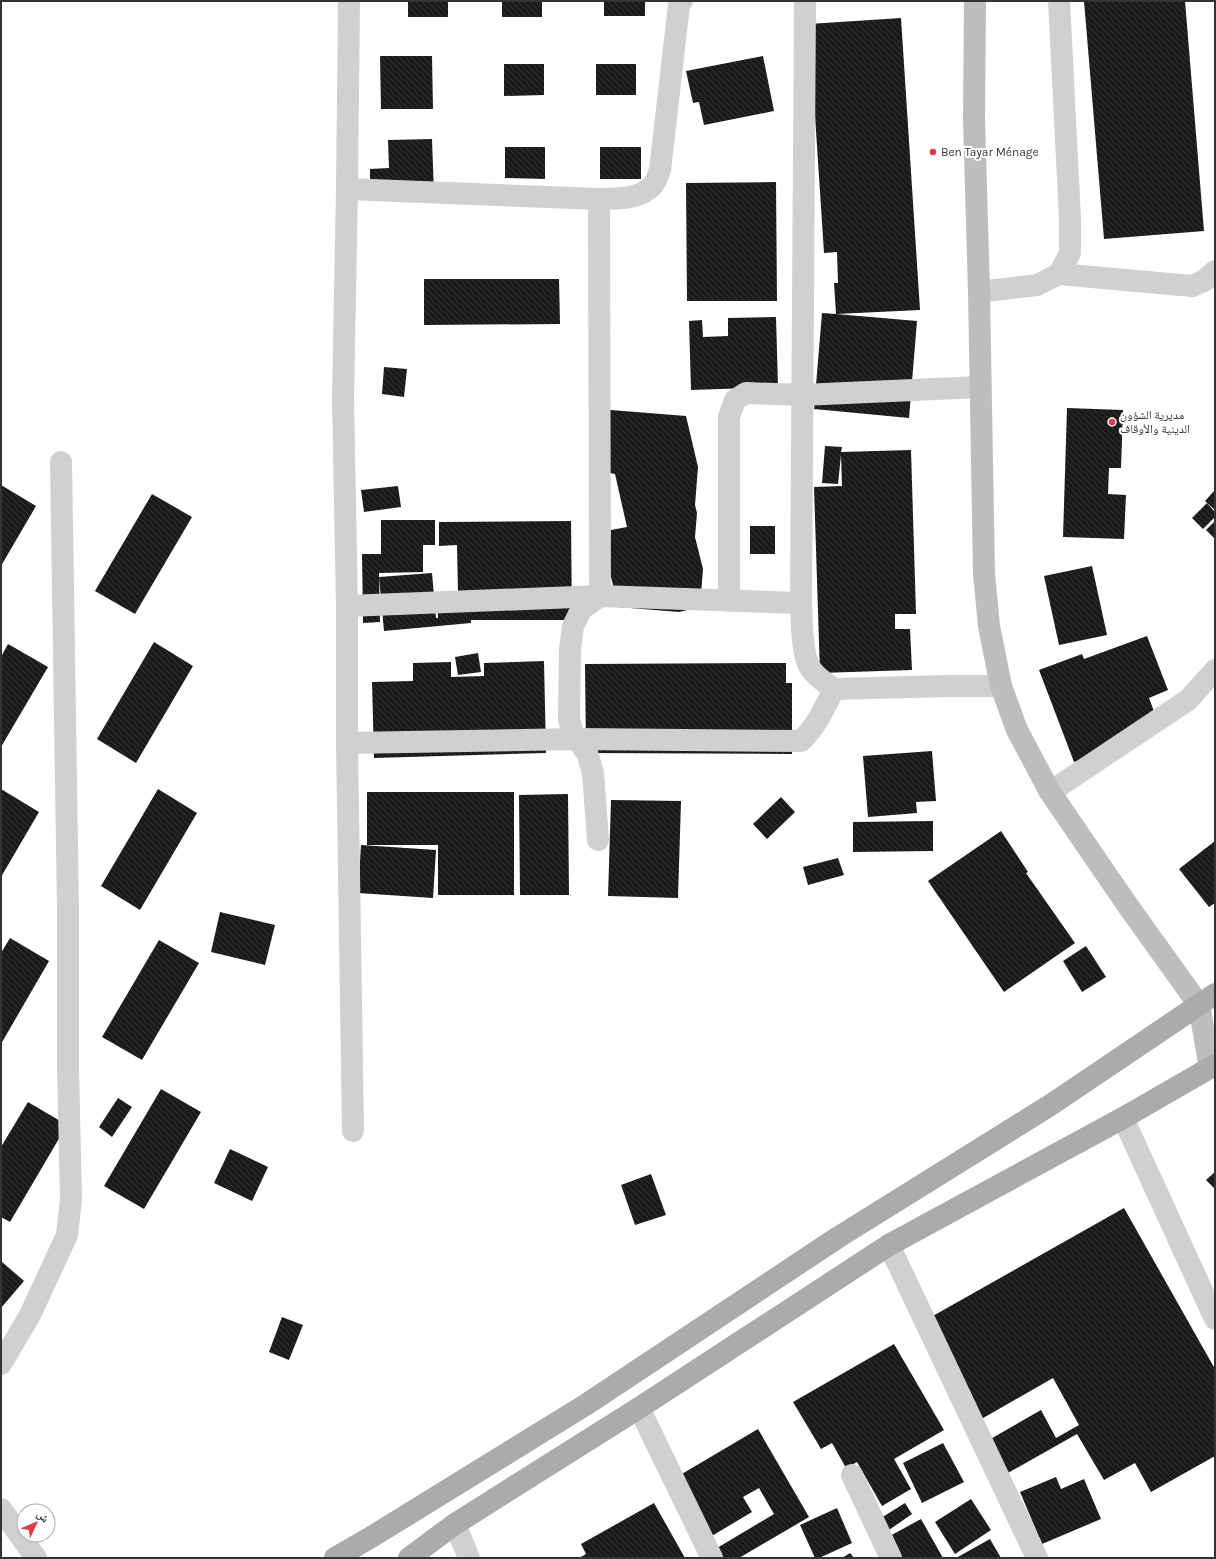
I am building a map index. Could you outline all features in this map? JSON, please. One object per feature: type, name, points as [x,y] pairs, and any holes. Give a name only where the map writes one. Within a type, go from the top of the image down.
[{"type":"main road","points":[[409,1558],[455,1524],[639,1408],[889,1245],[1123,1118],[1213,1067],[1207,999],[1128,906],[1050,792],[1017,730],[1001,686],[989,626],[984,574],[974,119],[975,1]]},
{"type":"main road","points":[[336,1558],[587,1404],[837,1238],[1052,1104],[1207,999]]},
{"type":"street","points":[[349,1],[343,398],[353,1130]]},
{"type":"street","points":[[347,189],[599,199],[634,197],[646,191],[653,184],[660,170],[679,5],[682,1]]},
{"type":"street","points":[[805,1],[801,603],[802,635],[806,655],[810,668],[821,680],[834,689],[1001,686]]},
{"type":"street","points":[[1059,1],[1070,218],[1070,253],[1059,274]]},
{"type":"street","points":[[599,199],[600,596]]},
{"type":"street","points":[[979,292],[1038,285],[1059,274],[1192,286],[1214,275]]},
{"type":"street","points":[[729,601],[730,417],[735,400],[746,393],[802,395],[980,387]]},
{"type":"street","points":[[1,1364],[30,1315],[67,1235],[71,1200],[68,1068],[68,910],[61,462]]},
{"type":"street","points":[[347,606],[600,596],[801,603]]},
{"type":"street","points":[[598,840],[593,773],[587,753],[572,731],[569,719],[570,650],[572,626],[581,610],[600,596]]},
{"type":"street","points":[[1050,792],[1188,700],[1215,670]]},
{"type":"street","points":[[347,743],[578,740],[801,741],[818,720],[834,689]]},
{"type":"street","points":[[1123,1118],[1215,1319]]},
{"type":"street","points":[[889,1245],[1037,1558]]},
{"type":"street","points":[[639,1408],[712,1558]]},
{"type":"street","points":[[852,1475],[891,1558]]},
{"type":"street","points":[[1,1509],[36,1558]]},
{"type":"street","points":[[455,1524],[469,1558]]},
{"type":"building","points":[[408,1],[448,1],[448,17],[408,17]]},
{"type":"building","points":[[502,1],[542,1],[542,17],[502,17]]},
{"type":"building","points":[[604,1],[645,1],[645,16],[604,16]]},
{"type":"building","points":[[1084,1],[1185,1],[1204,231],[1104,239]]},
{"type":"building","points":[[901,18],[920,310],[836,314],[834,283],[838,283],[837,252],[824,253],[809,24]]},
{"type":"building","points":[[380,56],[432,56],[433,109],[381,109]]},
{"type":"building","points":[[763,56],[774,111],[704,125],[699,102],[693,103],[686,71]]},
{"type":"building","points":[[504,64],[544,64],[544,95],[504,96]]},
{"type":"building","points":[[596,64],[636,64],[636,95],[596,95]]},
{"type":"building","points":[[432,139],[434,194],[370,196],[370,169],[389,168],[388,140]]},
{"type":"building","points":[[505,147],[545,147],[545,179],[505,178]]},
{"type":"building","points":[[600,147],[641,147],[641,179],[600,179]]},
{"type":"building","points":[[776,182],[777,301],[687,301],[686,183]]},
{"type":"building","points":[[424,279],[559,279],[560,324],[424,325]]},
{"type":"building","points":[[822,313],[917,321],[909,418],[814,409]]},
{"type":"building","points":[[776,317],[778,387],[691,390],[689,321],[702,320],[703,337],[728,336],[728,318]]},
{"type":"building","points":[[384,367],[407,369],[404,397],[382,394]]},
{"type":"building","points":[[1067,408],[1123,410],[1121,468],[1109,468],[1108,494],[1126,495],[1124,539],[1063,537]]},
{"type":"building","points":[[611,410],[686,416],[698,467],[695,505],[697,513],[695,537],[703,569],[700,607],[679,612],[618,607],[608,564],[611,530],[627,527],[615,474],[610,473],[604,412]]},
{"type":"building","points":[[825,446],[842,447],[841,452],[911,450],[916,614],[895,614],[895,629],[910,629],[912,670],[820,673],[814,487],[842,486],[841,455],[838,484],[822,483]]},
{"type":"building","points":[[1,485],[36,506],[1,566]]},
{"type":"building","points":[[398,486],[401,507],[364,512],[361,490]]},
{"type":"building","points":[[1215,490],[1215,510],[1205,501]]},
{"type":"building","points":[[152,494],[192,517],[135,614],[95,591]]},
{"type":"building","points":[[1207,503],[1215,512],[1215,517],[1203,529],[1192,518]]},
{"type":"building","points":[[381,520],[435,520],[435,545],[423,545],[423,572],[379,573],[380,622],[363,623],[362,554],[381,554]]},
{"type":"building","points":[[571,521],[572,620],[471,620],[471,623],[384,631],[379,577],[432,573],[436,618],[438,618],[437,593],[458,593],[457,545],[439,546],[439,522]]},
{"type":"building","points":[[1215,521],[1215,539],[1206,530]]},
{"type":"building","points":[[750,526],[775,526],[775,554],[750,554]]},
{"type":"building","points":[[1092,566],[1107,635],[1059,645],[1044,576]]},
{"type":"building","points":[[1147,636],[1168,690],[1149,698],[1161,730],[1074,762],[1039,670],[1082,654],[1084,659]]},
{"type":"building","points":[[154,642],[193,666],[136,763],[97,739]]},
{"type":"building","points":[[8,644],[48,667],[1,747],[1,657]]},
{"type":"building","points":[[478,653],[481,672],[458,675],[455,657]]},
{"type":"building","points":[[544,661],[546,753],[374,758],[372,682],[413,681],[413,663],[451,662],[451,677],[484,676],[484,663]]},
{"type":"building","points":[[786,663],[786,683],[792,683],[792,754],[586,753],[585,664]]},
{"type":"building","points":[[932,751],[936,801],[916,802],[917,813],[868,817],[863,756]]},
{"type":"building","points":[[1,789],[39,812],[1,877]]},
{"type":"building","points":[[158,789],[197,813],[140,910],[101,886]]},
{"type":"building","points":[[367,792],[514,792],[514,895],[438,895],[438,845],[367,845]]},
{"type":"building","points":[[568,794],[569,895],[520,895],[519,795]]},
{"type":"building","points":[[781,797],[795,812],[767,839],[753,824]]},
{"type":"building","points":[[611,800],[681,801],[678,898],[608,896]]},
{"type":"building","points":[[933,821],[933,851],[853,852],[853,822]]},
{"type":"building","points":[[1001,831],[1028,872],[1026,873],[1075,943],[1004,992],[928,881]]},
{"type":"building","points":[[1215,841],[1215,903],[1209,907],[1179,869]]},
{"type":"building","points":[[361,845],[436,850],[433,898],[358,893]]},
{"type":"building","points":[[838,858],[844,875],[808,885],[803,867]]},
{"type":"building","points":[[220,912],[275,925],[265,965],[211,952]]},
{"type":"building","points":[[10,938],[49,961],[1,1044],[1,953]]},
{"type":"building","points":[[159,940],[199,963],[142,1060],[102,1037]]},
{"type":"building","points":[[1086,946],[1106,977],[1082,992],[1063,961]]},
{"type":"building","points":[[161,1089],[201,1112],[144,1209],[104,1186]]},
{"type":"building","points":[[118,1098],[132,1107],[112,1137],[99,1127]]},
{"type":"building","points":[[28,1102],[67,1125],[10,1222],[1,1217],[1,1147]]},
{"type":"building","points":[[230,1149],[268,1167],[252,1201],[214,1183]]},
{"type":"building","points":[[1215,1172],[1215,1189],[1206,1180]]},
{"type":"building","points":[[651,1174],[666,1215],[635,1225],[621,1185]]},
{"type":"building","points":[[1124,1208],[1215,1369],[1215,1456],[1151,1492],[1135,1463],[1104,1480],[1077,1434],[999,1478],[980,1445],[1041,1410],[1056,1438],[1079,1425],[1053,1378],[978,1421],[924,1321]]},
{"type":"building","points":[[1,1261],[24,1281],[1,1308]]},
{"type":"building","points":[[282,1317],[303,1325],[289,1360],[269,1352]]},
{"type":"building","points":[[894,1344],[944,1430],[894,1459],[911,1489],[882,1506],[857,1462],[846,1468],[832,1443],[821,1449],[793,1402]]},
{"type":"building","points":[[758,1429],[809,1517],[739,1558],[716,1558],[712,1551],[774,1514],[759,1488],[743,1497],[752,1512],[710,1537],[675,1478]]},
{"type":"building","points":[[943,1443],[964,1482],[922,1503],[903,1463]]},
{"type":"building","points":[[1056,1477],[1061,1489],[1084,1479],[1101,1519],[1042,1544],[1020,1492]]},
{"type":"building","points":[[971,1499],[991,1530],[955,1554],[935,1522]]},
{"type":"building","points":[[654,1503],[685,1558],[579,1558],[586,1554],[581,1544]]},
{"type":"building","points":[[905,1503],[912,1514],[889,1530],[881,1518]]},
{"type":"building","points":[[837,1508],[852,1543],[819,1558],[815,1558],[800,1525]]},
{"type":"building","points":[[921,1519],[943,1558],[900,1558],[888,1537]]},
{"type":"building","points":[[990,1539],[1001,1558],[956,1558]]},
{"type":"building","points":[[850,1553],[854,1558],[842,1558]]},
{"type":"place","name":"Ben Tayar Ménage","points":[[933,152]]},
{"type":"place","name":"مديرية الشؤون الدينية والأوقاف","points":[[1112,422]]}]
